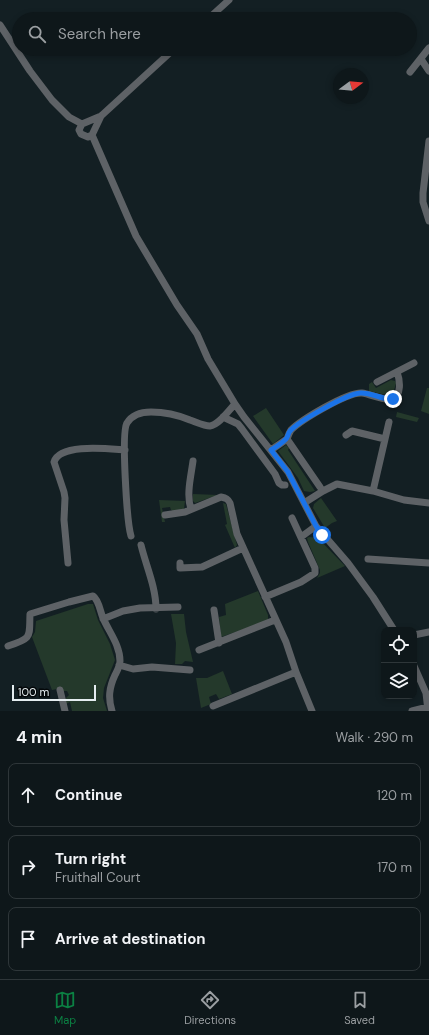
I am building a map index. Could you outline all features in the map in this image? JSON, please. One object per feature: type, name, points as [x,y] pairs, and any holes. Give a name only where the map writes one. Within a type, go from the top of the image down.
[{"type":"street","points":[[216,12],[229,0]]},
{"type":"street","points":[[0,25],[12,43]]},
{"type":"street","points":[[410,72],[429,48]]},
{"type":"street","points":[[20,56],[52,100],[69,117],[84,123],[92,124],[93,132],[136,236],[177,305],[197,334],[208,359],[244,417],[288,472],[316,526],[373,597],[392,627]]},
{"type":"street","points":[[100,116],[93,132],[88,137],[81,134],[79,130],[84,123],[100,116],[166,56]]},
{"type":"street","points":[[421,59],[429,71]]},
{"type":"street","points":[[429,141],[423,192],[423,202],[429,221]]},
{"type":"street","points":[[377,382],[414,363]]},
{"type":"street","points":[[271,450],[287,439],[290,431],[312,415],[337,401],[360,393],[376,396],[386,400],[393,399],[398,395],[400,387],[400,379],[397,372]]},
{"type":"street","points":[[131,536],[128,522],[125,450],[126,425],[133,416],[151,412],[162,413],[209,426],[216,423],[236,404]]},
{"type":"street","points":[[223,417],[238,424],[275,474],[279,483],[285,485]]},
{"type":"street","points":[[372,491],[389,422]]},
{"type":"street","points":[[346,435],[352,431],[385,439]]},
{"type":"street","points":[[287,439],[320,487]]},
{"type":"street","points":[[68,563],[64,520],[65,498],[54,462],[55,459],[66,452],[77,449],[125,450]]},
{"type":"street","points":[[191,510],[190,486],[193,461]]},
{"type":"street","points":[[304,503],[337,484],[372,491],[404,500],[429,503]]},
{"type":"street","points":[[165,515],[185,512],[221,497],[226,498],[230,503],[237,534],[286,642],[296,672],[312,711]]},
{"type":"street","points":[[265,597],[301,582],[313,576],[315,573],[315,568],[292,518]]},
{"type":"street","points":[[301,537],[316,526]]},
{"type":"street","points":[[141,546],[152,582],[156,609]]},
{"type":"street","points":[[180,563],[180,568],[202,567],[243,548]]},
{"type":"street","points":[[368,559],[429,563]]},
{"type":"street","points":[[8,646],[22,642],[30,635],[30,614],[88,596],[93,596],[96,598],[103,619],[116,643],[120,660],[110,686],[109,701],[112,711]]},
{"type":"street","points":[[103,619],[123,611],[140,608],[156,609],[178,607]]},
{"type":"street","points":[[214,610],[218,643]]},
{"type":"street","points":[[199,650],[275,620]]},
{"type":"street","points":[[417,634],[429,632]]},
{"type":"street","points":[[119,665],[133,669],[152,667],[190,670]]},
{"type":"street","points":[[213,706],[296,672]]},
{"type":"street","points":[[412,711],[428,709],[426,693],[417,673]]},
{"type":"street","points":[[60,690],[65,711]]},
{"type":"green space","points":[[391,380],[395,381],[396,383],[391,396],[369,391],[369,384],[372,382],[376,388]]},
{"type":"green space","points":[[427,388],[429,388],[429,414],[421,411]]},
{"type":"green space","points":[[266,408],[284,435],[273,444],[253,416]]},
{"type":"green space","points":[[397,412],[419,418],[417,422],[396,417]]},
{"type":"green space","points":[[286,445],[315,491],[304,491],[298,478],[278,451]]},
{"type":"green space","points":[[193,494],[218,495],[195,503],[193,501]]},
{"type":"green space","points":[[321,498],[337,521],[325,528],[313,508],[314,504]]},
{"type":"green space","points":[[159,500],[185,501],[184,509],[174,512],[170,507],[162,508],[165,522],[162,522]]},
{"type":"green space","points":[[223,503],[226,504],[237,545],[235,548],[225,525],[227,524]]},
{"type":"green space","points":[[307,538],[318,538],[345,566],[317,578],[320,570],[308,542]]},
{"type":"green space","points":[[258,591],[268,615],[268,621],[221,637],[219,617],[226,615],[225,604]]},
{"type":"green space","points":[[88,604],[93,604],[115,660],[104,688],[103,698],[107,711],[72,711],[70,702],[66,704],[65,699],[69,695],[67,691],[63,691],[61,688],[52,690],[32,637],[35,632],[36,621]]},
{"type":"green space","points":[[171,614],[184,614],[186,632],[193,662],[185,661],[182,664],[175,664],[176,643]]},
{"type":"green space","points":[[223,671],[232,694],[219,699],[216,694],[209,697],[211,704],[201,708],[196,678],[207,678]]},
{"type":"route","points":[[322,535],[307,510],[288,472],[271,450],[287,439],[290,431],[312,415],[337,401],[360,393],[376,396],[386,400],[393,399]]}]
